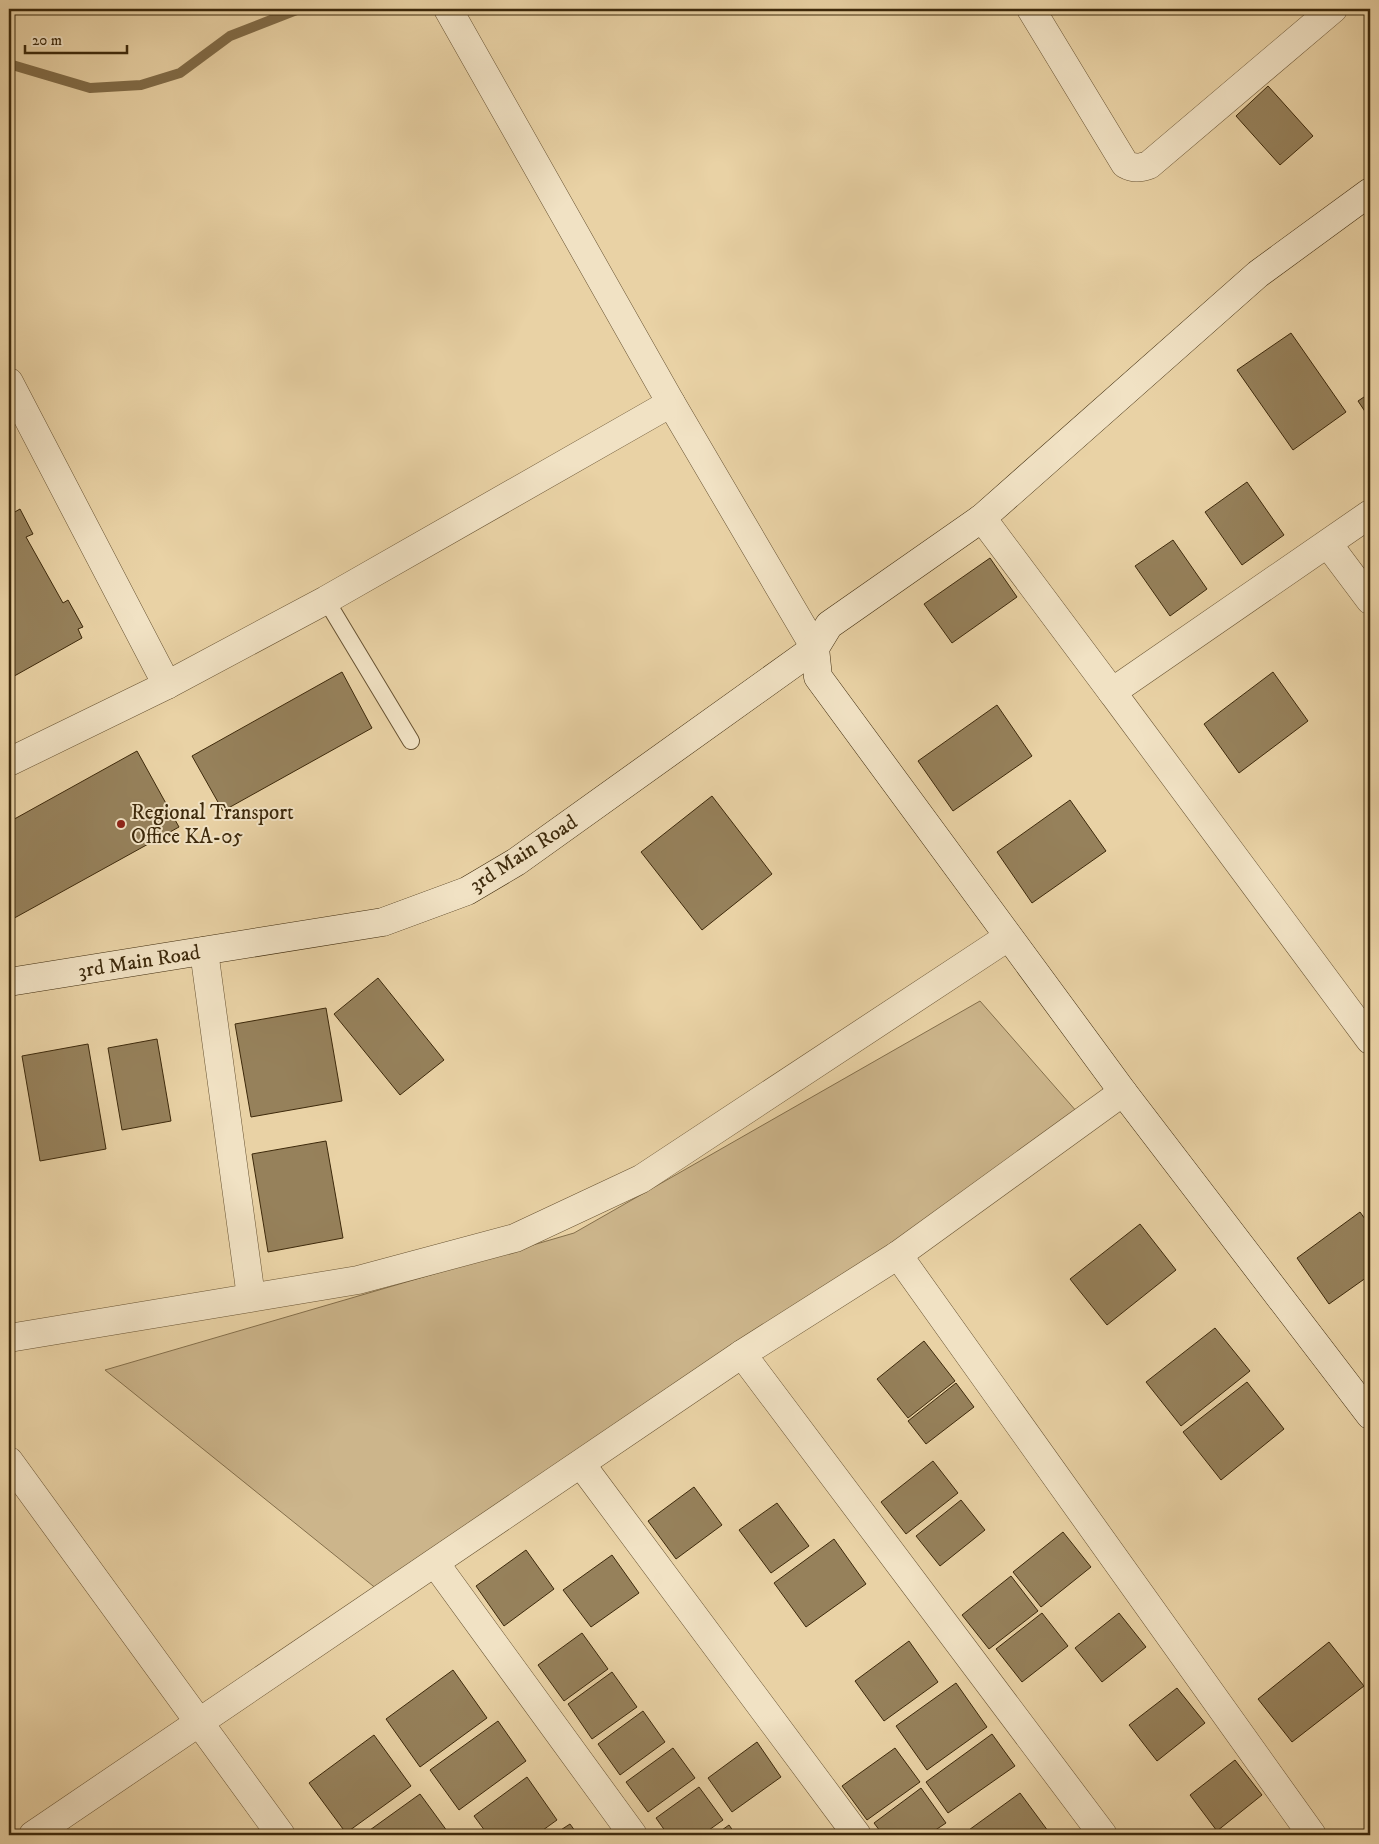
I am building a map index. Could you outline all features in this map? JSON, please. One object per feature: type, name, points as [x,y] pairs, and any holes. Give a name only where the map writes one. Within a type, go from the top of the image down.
[{"type":"street","points":[[448,9],[671,404],[815,648],[818,677],[1123,1092],[1370,1415]]},
{"type":"street","points":[[1030,9],[1125,164],[1132,168],[1141,168],[1149,165],[1333,9]]},
{"type":"street","points":[[815,648],[829,625],[982,518],[1258,274],[1370,192]]},
{"type":"street","points":[[9,382],[167,684]]},
{"type":"street","points":[[9,762],[167,684],[326,600],[671,404]]},
{"type":"street","points":[[1112,692],[1370,514]]},
{"type":"street","points":[[982,518],[1370,1040]]},
{"type":"street","points":[[1328,544],[1370,600]]},
{"type":"street","name":"3rd Main Road","points":[[9,982],[383,922],[467,891],[516,862],[815,648]]},
{"type":"street","points":[[9,1338],[358,1280],[515,1238],[642,1179],[1008,937]]},
{"type":"street","points":[[204,950],[251,1297]]},
{"type":"street","points":[[33,1835],[742,1354],[898,1255],[1123,1092]]},
{"type":"street","points":[[898,1255],[1312,1835]]},
{"type":"street","points":[[742,1354],[1103,1835]]},
{"type":"street","points":[[9,1461],[198,1724],[281,1835]]},
{"type":"street","points":[[581,1464],[857,1835]]},
{"type":"street","points":[[435,1563],[633,1835]]},
{"type":"lane","points":[[326,600],[411,741]]},
{"type":"shaded area","points":[[980,1001],[1091,1128],[383,1594],[105,1370],[574,1233]]},
{"type":"building","points":[[1268,86],[1313,136],[1280,165],[1236,116]]},
{"type":"building","points":[[1291,333],[1346,412],[1293,450],[1237,370]]},
{"type":"building","points":[[1370,393],[1370,419],[1358,401]]},
{"type":"building","points":[[1247,482],[1284,535],[1242,565],[1205,512]]},
{"type":"building","points":[[9,505],[13,513],[20,509],[33,534],[26,537],[63,603],[68,600],[83,627],[78,629],[82,638],[9,679]]},
{"type":"building","points":[[1173,540],[1207,589],[1170,616],[1135,566]]},
{"type":"building","points":[[990,558],[1017,597],[952,643],[924,604]]},
{"type":"building","points":[[342,672],[372,728],[223,811],[192,756]]},
{"type":"building","points":[[1273,672],[1308,721],[1239,773],[1204,724]]},
{"type":"building","points":[[997,705],[1032,756],[953,811],[918,761]]},
{"type":"building","points":[[137,751],[179,827],[9,921],[9,822]]},
{"type":"building","points":[[712,796],[772,874],[702,930],[641,852]]},
{"type":"building","points":[[1070,800],[1106,851],[1032,903],[997,852]]},
{"type":"building","points":[[378,978],[444,1060],[400,1095],[334,1014]]},
{"type":"building","points":[[326,1008],[342,1101],[251,1117],[235,1024]]},
{"type":"building","points":[[157,1039],[171,1121],[122,1130],[108,1048]]},
{"type":"building","points":[[88,1044],[106,1149],[40,1161],[22,1056]]},
{"type":"building","points":[[326,1141],[343,1238],[268,1252],[252,1154]]},
{"type":"building","points":[[1360,1212],[1370,1226],[1370,1275],[1329,1304],[1297,1258]]},
{"type":"building","points":[[1140,1224],[1176,1270],[1107,1325],[1070,1279]]},
{"type":"building","points":[[1215,1328],[1250,1371],[1181,1426],[1146,1382]]},
{"type":"building","points":[[924,1341],[955,1381],[908,1418],[877,1379]]},
{"type":"building","points":[[1247,1382],[1284,1429],[1221,1480],[1183,1432]]},
{"type":"building","points":[[956,1383],[974,1407],[926,1444],[908,1421]]},
{"type":"building","points":[[933,1461],[958,1493],[906,1534],[881,1502]]},
{"type":"building","points":[[694,1487],[722,1525],[676,1559],[648,1521]]},
{"type":"building","points":[[961,1500],[985,1530],[940,1566],[916,1536]]},
{"type":"building","points":[[777,1503],[809,1546],[771,1573],[739,1530]]},
{"type":"building","points":[[1063,1532],[1091,1567],[1041,1607],[1013,1572]]},
{"type":"building","points":[[834,1539],[866,1584],[806,1627],[774,1583]]},
{"type":"building","points":[[526,1550],[554,1589],[504,1626],[476,1586]]},
{"type":"building","points":[[612,1555],[639,1593],[591,1627],[563,1590]]},
{"type":"building","points":[[1011,1576],[1038,1611],[989,1649],[962,1615]]},
{"type":"building","points":[[1042,1613],[1068,1646],[1022,1682],[996,1649]]},
{"type":"building","points":[[1119,1613],[1146,1647],[1102,1682],[1075,1648]]},
{"type":"building","points":[[582,1633],[608,1669],[564,1701],[538,1665]]},
{"type":"building","points":[[909,1641],[938,1682],[884,1721],[855,1681]]},
{"type":"building","points":[[1329,1642],[1364,1686],[1292,1742],[1258,1699]]},
{"type":"building","points":[[453,1670],[487,1718],[420,1767],[386,1719]]},
{"type":"building","points":[[612,1672],[637,1707],[592,1739],[568,1704]]},
{"type":"building","points":[[956,1683],[987,1727],[927,1770],[896,1726]]},
{"type":"building","points":[[1177,1688],[1205,1723],[1157,1761],[1129,1725]]},
{"type":"building","points":[[643,1711],[665,1742],[620,1775],[598,1744]]},
{"type":"building","points":[[498,1721],[526,1761],[459,1810],[430,1770]]},
{"type":"building","points":[[992,1734],[1015,1766],[948,1813],[926,1782]]},
{"type":"building","points":[[374,1735],[411,1786],[346,1833],[309,1783]]},
{"type":"building","points":[[757,1742],[781,1777],[732,1812],[708,1778]]},
{"type":"building","points":[[673,1748],[695,1778],[648,1812],[626,1782]]},
{"type":"building","points":[[895,1748],[920,1782],[867,1820],[842,1786]]},
{"type":"building","points":[[1235,1760],[1262,1795],[1217,1831],[1190,1795]]},
{"type":"building","points":[[527,1777],[557,1820],[536,1835],[488,1835],[474,1816]]},
{"type":"building","points":[[699,1787],[723,1820],[702,1835],[668,1835],[656,1818]]},
{"type":"building","points":[[921,1788],[946,1823],[928,1835],[883,1835],[874,1823]]},
{"type":"building","points":[[1020,1793],[1051,1835],[962,1835]]},
{"type":"building","points":[[420,1794],[450,1835],[363,1835]]},
{"type":"building","points":[[570,1824],[578,1835],[553,1835]]},
{"type":"building","points":[[729,1825],[736,1835],[715,1835]]},
{"type":"waterway","points":[[9,64],[90,88],[141,85],[180,73],[230,36],[299,9]]},
{"type":"place","name":"Regional Transport Office KA-05","points":[[121,824]]}]
